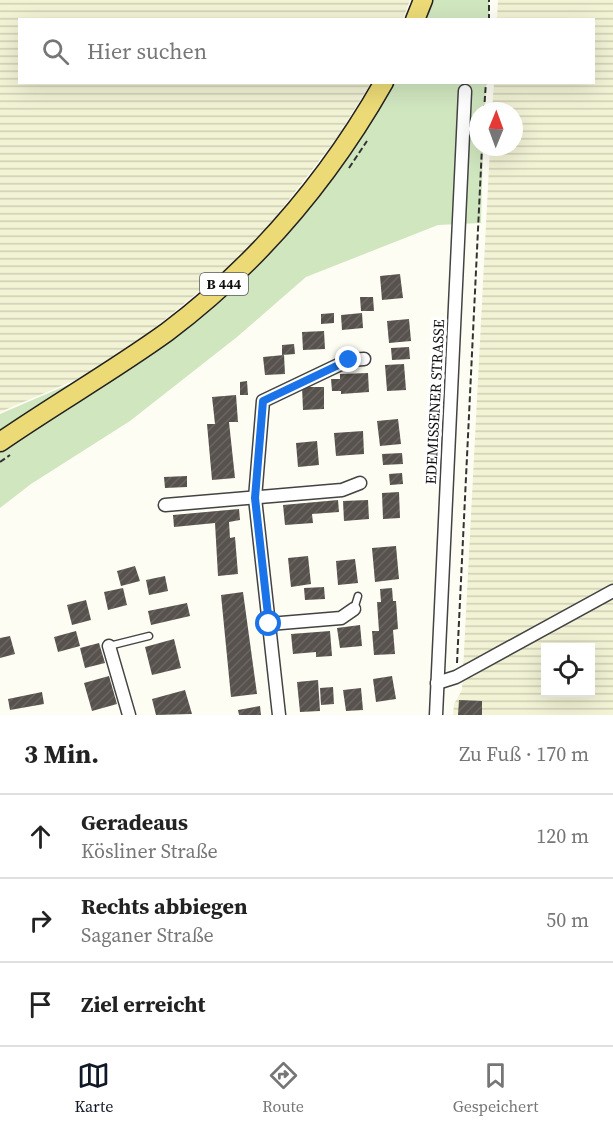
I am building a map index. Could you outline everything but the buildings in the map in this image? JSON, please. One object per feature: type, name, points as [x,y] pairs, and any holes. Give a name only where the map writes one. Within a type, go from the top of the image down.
[{"type":"main road","points":[[416,18],[423,0]]},
{"type":"main road","name":"B 444","points":[[0,442],[167,331],[234,276],[320,180],[383,84]]},
{"type":"street","name":"EDEMISSENER STRASSE","points":[[436,715],[465,91]]},
{"type":"street","points":[[279,715],[255,498],[263,401],[349,360],[364,358]]},
{"type":"street","points":[[165,505],[342,490],[360,483]]},
{"type":"street","points":[[437,683],[456,677],[613,591]]},
{"type":"street","points":[[269,624],[341,618],[354,609]]},
{"type":"street","points":[[109,646],[129,715]]},
{"type":"lane","points":[[354,609],[358,596]]},
{"type":"lane","points":[[109,646],[149,636]]},
{"type":"path","points":[[489,0],[489,18]]},
{"type":"path","points":[[485,102],[486,84]]},
{"type":"path","points":[[456,677],[482,156]]},
{"type":"green space","points":[[0,0],[410,0],[403,18],[18,18],[18,84],[370,84],[336,139],[251,249],[108,366],[0,412]]},
{"type":"green space","points":[[412,0],[489,0],[489,18],[406,18]]},
{"type":"green space","points":[[498,0],[613,0],[613,715],[453,715],[454,704],[462,690],[490,156],[523,156],[523,102],[493,102],[494,84],[595,84],[595,18],[497,18]]},
{"type":"green space","points":[[372,84],[486,84],[485,102],[469,102],[469,156],[483,156],[481,223],[438,225],[306,277],[237,337],[130,421],[31,484],[0,508],[0,414],[109,367],[252,250],[337,141]]},
{"type":"route","points":[[269,624],[255,498],[263,401],[349,360]]}]
